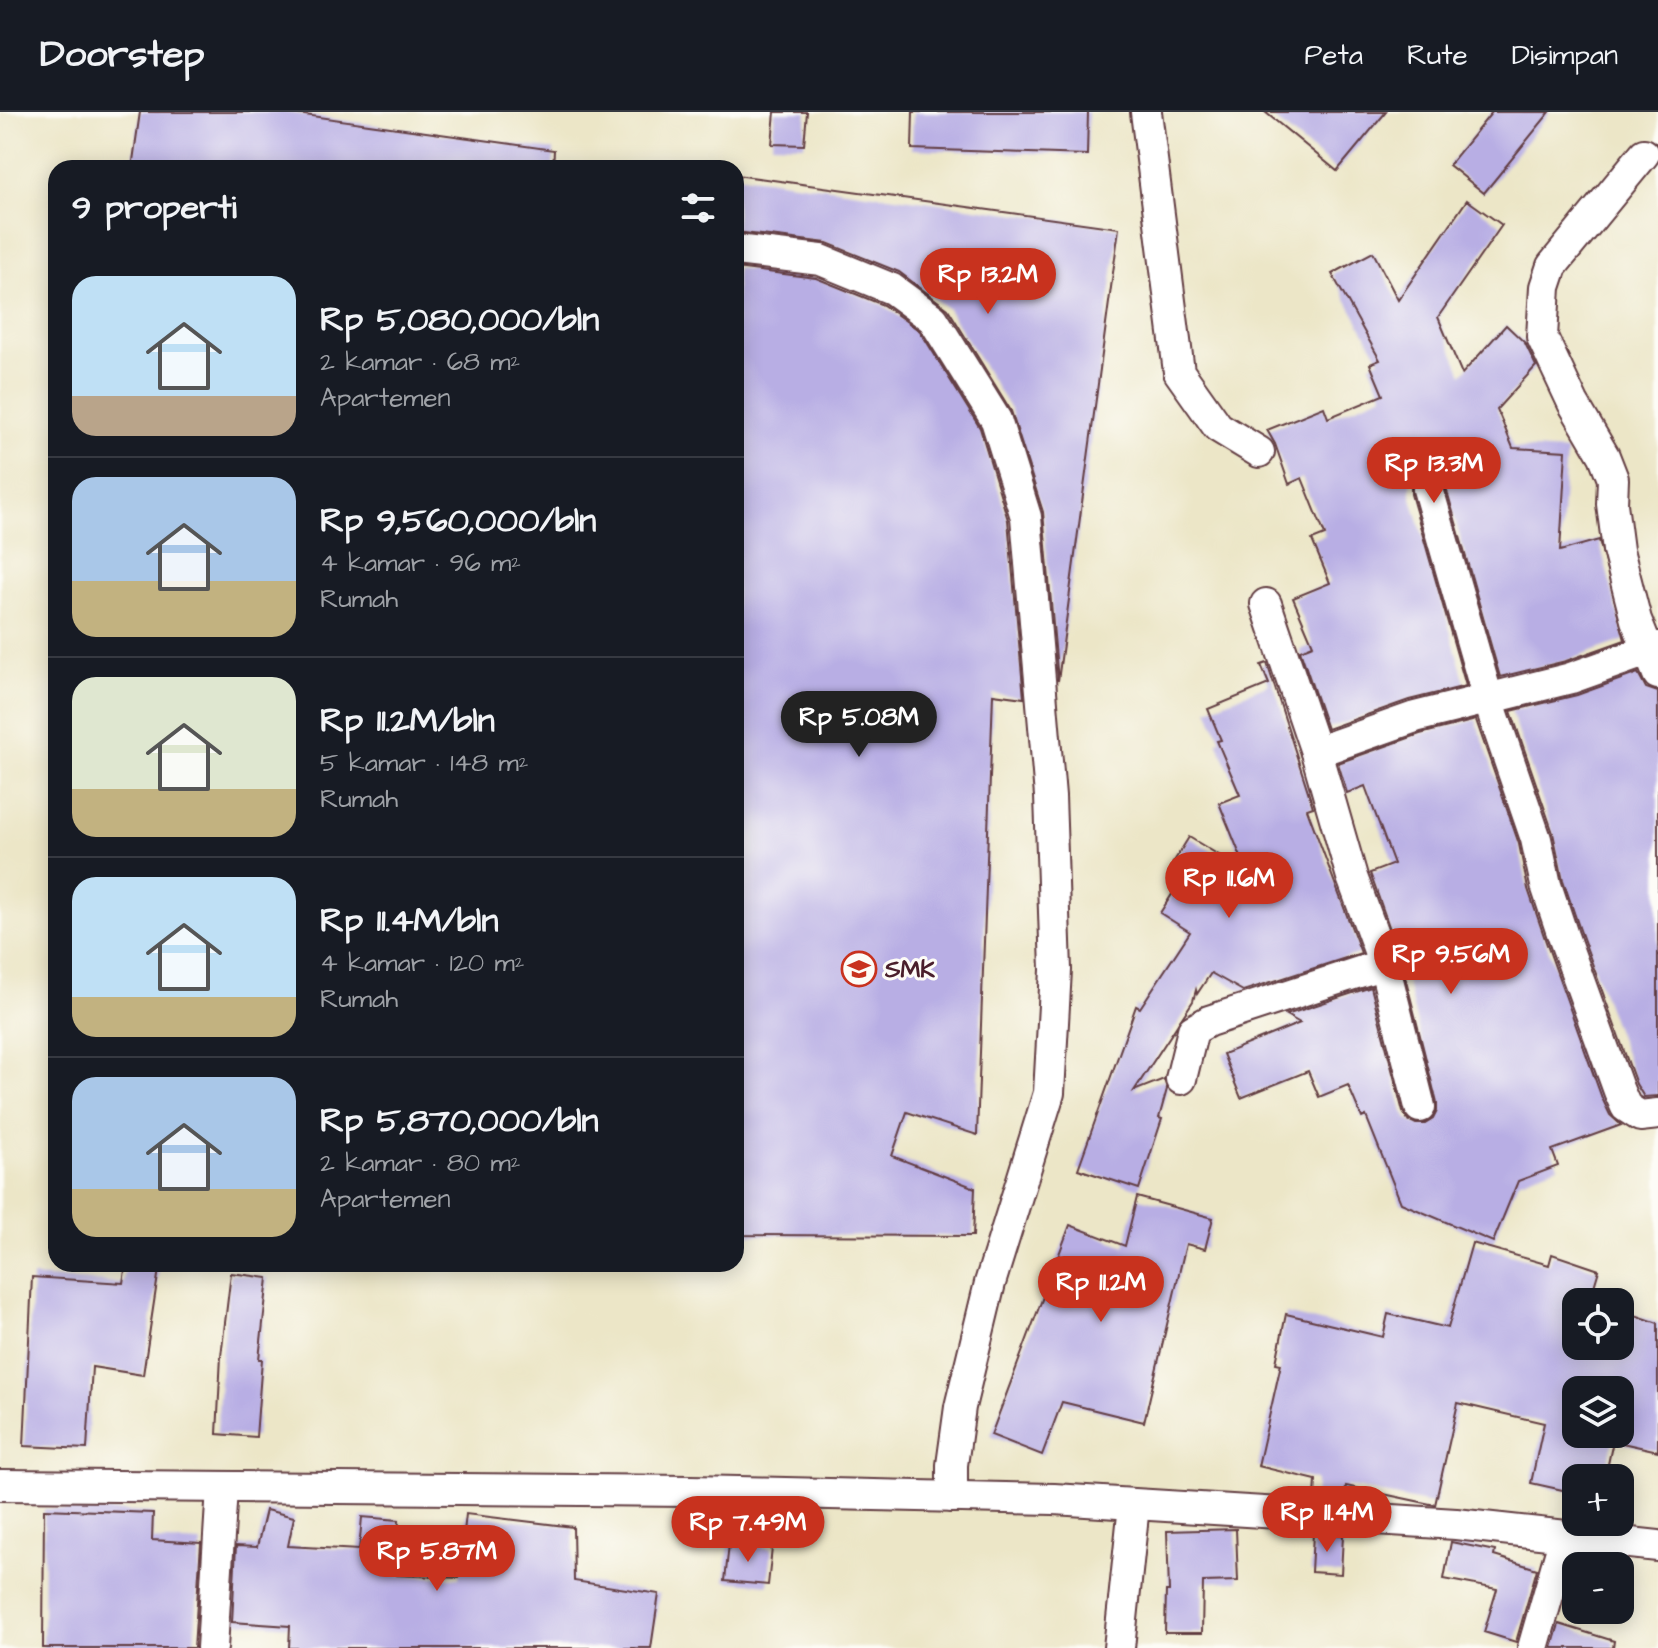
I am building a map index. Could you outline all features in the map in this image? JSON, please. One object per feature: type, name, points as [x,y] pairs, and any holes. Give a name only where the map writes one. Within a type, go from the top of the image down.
[{"type":"street","points":[[1146,112],[1179,372],[1218,427],[1259,452]]},
{"type":"street","points":[[1316,752],[1415,717],[1655,658],[1636,620],[1618,550],[1612,504],[1613,479],[1542,337],[1545,287],[1552,266],[1644,154]]},
{"type":"street","points":[[744,251],[821,260],[892,289],[933,319],[996,420],[1026,517],[1050,796],[1056,970],[1049,1093],[990,1283],[960,1407],[952,1465],[952,1497]]},
{"type":"street","points":[[1428,489],[1488,699],[1536,839],[1546,885],[1619,1091],[1630,1111],[1640,1116],[1658,1114]]},
{"type":"street","points":[[1266,604],[1316,752],[1352,877],[1384,964],[1420,1107]]},
{"type":"street","points":[[1181,1079],[1193,1030],[1209,1021],[1384,964]]},
{"type":"street","points":[[0,1485],[691,1491],[1054,1499],[1456,1524],[1562,1536]]},
{"type":"street","points":[[212,1648],[222,1488]]},
{"type":"street","points":[[1119,1648],[1134,1505]]},
{"type":"street","points":[[1533,1648],[1565,1536],[1658,1546]]},
{"type":"building","points":[[140,112],[283,112],[554,150],[553,160],[133,160]]},
{"type":"building","points":[[775,112],[807,112],[804,145],[772,144]]},
{"type":"building","points":[[913,112],[1088,112],[1087,155],[912,149]]},
{"type":"building","points":[[1265,112],[1386,112],[1337,171]]},
{"type":"building","points":[[1492,112],[1550,112],[1484,193],[1449,165]]},
{"type":"building","points":[[744,176],[1119,228],[1058,681],[1043,512],[1011,411],[948,309],[899,272],[827,243],[744,233]]},
{"type":"building","points":[[1467,200],[1502,225],[1438,317],[1462,374],[1506,325],[1525,343],[1536,366],[1497,409],[1513,448],[1566,451],[1560,551],[1599,540],[1625,640],[1566,661],[1500,677],[1445,484],[1433,472],[1422,472],[1411,484],[1411,494],[1466,686],[1409,700],[1327,729],[1300,650],[1313,645],[1293,598],[1330,583],[1312,540],[1325,535],[1302,478],[1289,484],[1267,430],[1324,407],[1328,418],[1383,395],[1370,364],[1380,360],[1332,274],[1373,252],[1398,300]]},
{"type":"building","name":"SMK","points":[[744,269],[816,278],[883,305],[920,331],[980,428],[1008,520],[1024,698],[993,694],[977,1135],[907,1112],[892,1156],[975,1188],[973,1236],[744,1235]]},
{"type":"building","points":[[1267,663],[1313,807],[1307,809],[1361,953],[1243,991],[1211,973],[1197,994],[1196,990],[1193,1001],[1134,1091],[1164,1079],[1167,1089],[1159,1118],[1162,1119],[1139,1189],[1078,1169],[1136,1006],[1140,1008],[1190,932],[1160,913],[1187,871],[1173,863],[1189,837],[1247,872],[1219,803],[1240,795],[1217,741],[1221,740],[1208,709],[1269,684],[1261,665]]},
{"type":"building","points":[[1638,673],[1646,688],[1658,692],[1658,1096],[1644,1097],[1636,1084],[1580,930],[1563,880],[1553,833],[1511,711],[1577,695]]},
{"type":"building","points":[[1476,720],[1519,844],[1528,889],[1546,942],[1602,1098],[1610,1115],[1621,1125],[1552,1150],[1558,1166],[1518,1181],[1493,1242],[1401,1203],[1366,1116],[1362,1118],[1348,1085],[1319,1097],[1308,1071],[1241,1098],[1223,1054],[1300,1023],[1286,1015],[1371,987],[1403,1112],[1408,1120],[1416,1124],[1425,1124],[1433,1119],[1437,1103],[1401,960],[1370,873],[1394,864],[1365,786],[1347,793],[1338,763],[1420,734]]},
{"type":"building","points":[[1137,1197],[1213,1218],[1205,1249],[1186,1244],[1144,1422],[1062,1402],[1042,1455],[991,1435],[1070,1225],[1125,1246]]},
{"type":"building","points":[[1472,1243],[1549,1265],[1552,1254],[1599,1270],[1594,1288],[1562,1288],[1562,1360],[1634,1360],[1634,1315],[1658,1323],[1658,1451],[1634,1446],[1634,1376],[1562,1376],[1562,1448],[1611,1448],[1608,1464],[1562,1464],[1562,1490],[1531,1483],[1544,1423],[1458,1403],[1435,1505],[1346,1486],[1345,1499],[1315,1497],[1316,1480],[1258,1466],[1281,1364],[1276,1363],[1286,1314],[1383,1337],[1388,1314],[1448,1328]]},
{"type":"building","points":[[125,1272],[159,1272],[143,1375],[92,1367],[87,1449],[24,1446],[32,1277],[123,1283]]},
{"type":"building","points":[[231,1273],[268,1278],[259,1359],[262,1359],[256,1437],[217,1434],[221,1356]]},
{"type":"building","points":[[44,1509],[153,1513],[152,1540],[201,1543],[194,1648],[43,1648]]},
{"type":"building","points":[[266,1510],[294,1517],[288,1546],[359,1550],[362,1517],[399,1520],[396,1575],[459,1578],[466,1514],[573,1527],[574,1581],[659,1594],[651,1648],[289,1648],[290,1626],[232,1622],[236,1546],[257,1547]]},
{"type":"building","points":[[1236,1529],[1238,1581],[1203,1582],[1202,1633],[1165,1633],[1166,1591],[1169,1591],[1167,1531]]},
{"type":"building","points":[[1313,1533],[1343,1535],[1341,1574],[1311,1572]]},
{"type":"building","points":[[1451,1542],[1495,1551],[1494,1556],[1537,1569],[1516,1642],[1484,1632],[1497,1589],[1444,1579]]},
{"type":"building","points":[[729,1544],[772,1548],[768,1585],[725,1581]]},
{"type":"building","points":[[1559,1624],[1614,1641],[1613,1648],[1552,1648]]},
{"type":"place","name":"SMK","points":[[859,969]]}]
